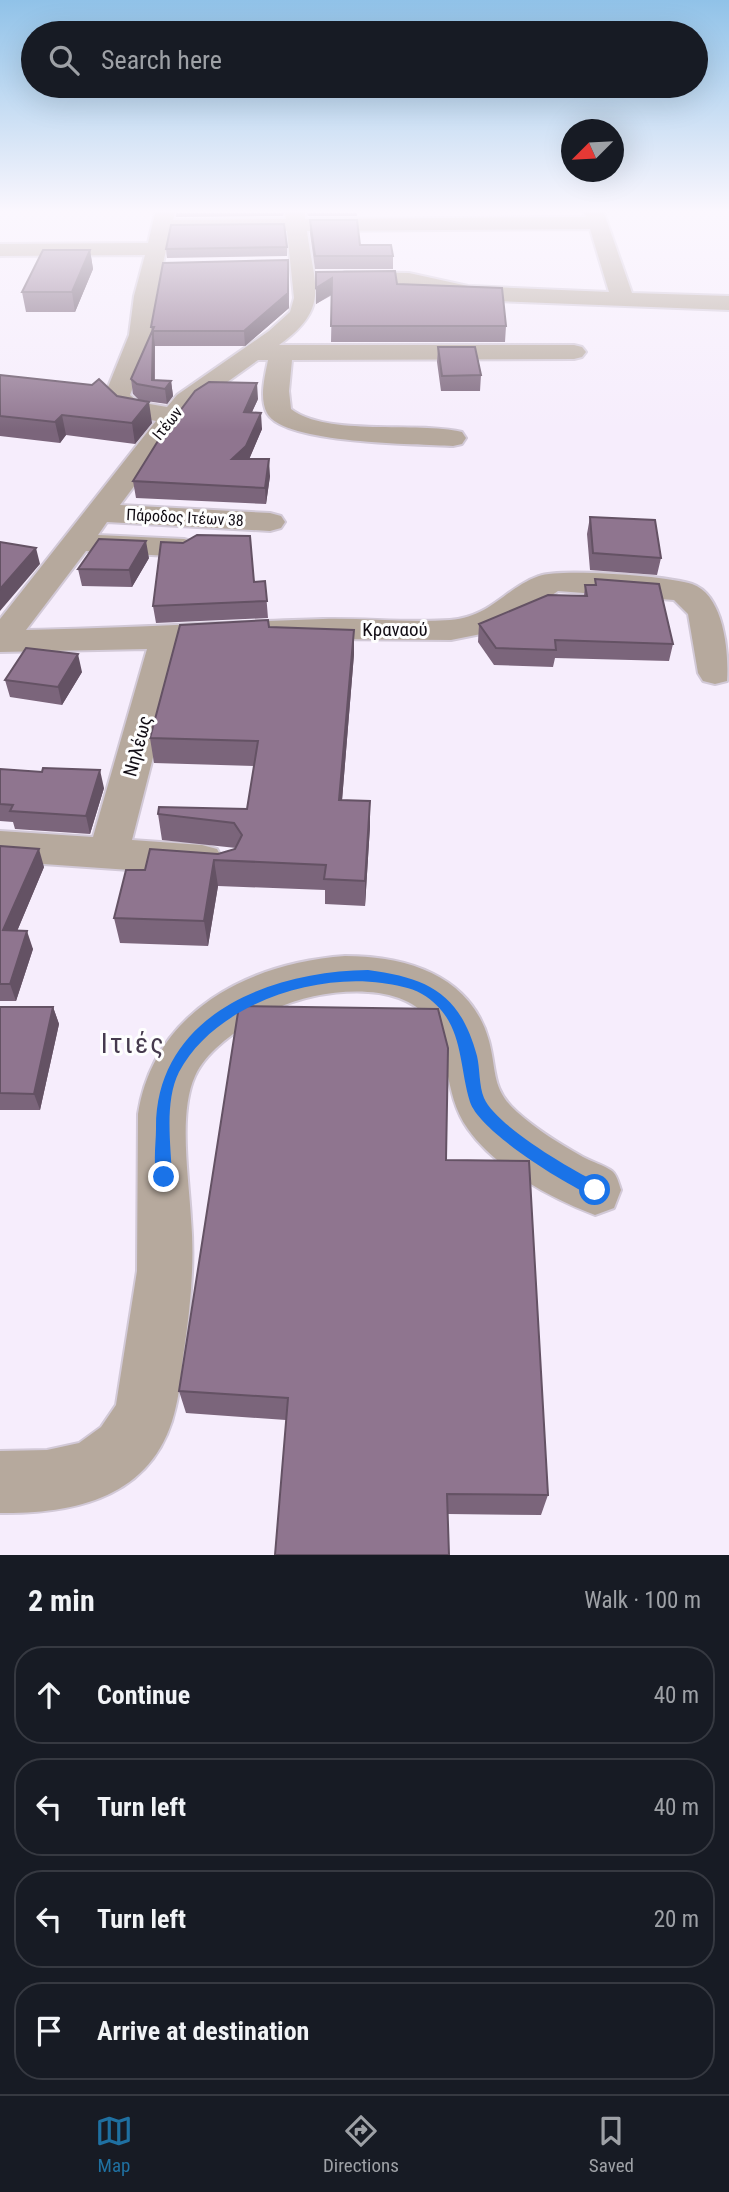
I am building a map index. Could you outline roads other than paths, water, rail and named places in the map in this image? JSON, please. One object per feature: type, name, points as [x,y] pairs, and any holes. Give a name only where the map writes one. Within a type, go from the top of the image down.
[{"type":"street","points":[[149,286],[142,331],[117,397],[130,409],[172,415]]},
{"type":"street","name":"Ιτέων","points":[[0,641],[172,415],[198,389],[287,329],[301,314],[305,304],[300,286]]},
{"type":"street","points":[[433,286],[468,293],[729,303]]},
{"type":"street","points":[[618,286],[622,297]]},
{"type":"street","points":[[251,352],[574,352]]},
{"type":"street","points":[[281,352],[277,402],[279,411],[290,421],[314,428],[453,438]]},
{"type":"street","name":"Πάροδος Ιτέων 38","points":[[100,513],[270,522]]},
{"type":"street","points":[[77,543],[184,548]]},
{"type":"street","name":"Κραναού","points":[[0,641],[167,638],[324,629],[465,628],[496,619],[548,583],[572,580],[682,591],[695,596],[703,606],[715,673]]},
{"type":"street","name":"Νηλέως","points":[[107,855],[167,638]]},
{"type":"street","points":[[0,846],[221,862]]},
{"type":"street","points":[[0,1482],[66,1479],[99,1470],[122,1452],[140,1425],[146,1408],[165,1272],[162,1135],[163,1109],[171,1072],[190,1045],[226,1013],[254,999],[294,982],[327,976],[390,979],[427,990],[458,1022],[470,1056],[478,1101],[487,1113],[523,1146],[567,1176],[595,1190]]},
{"type":"district","name":"Ιτιές","points":[[133,1043]]}]
